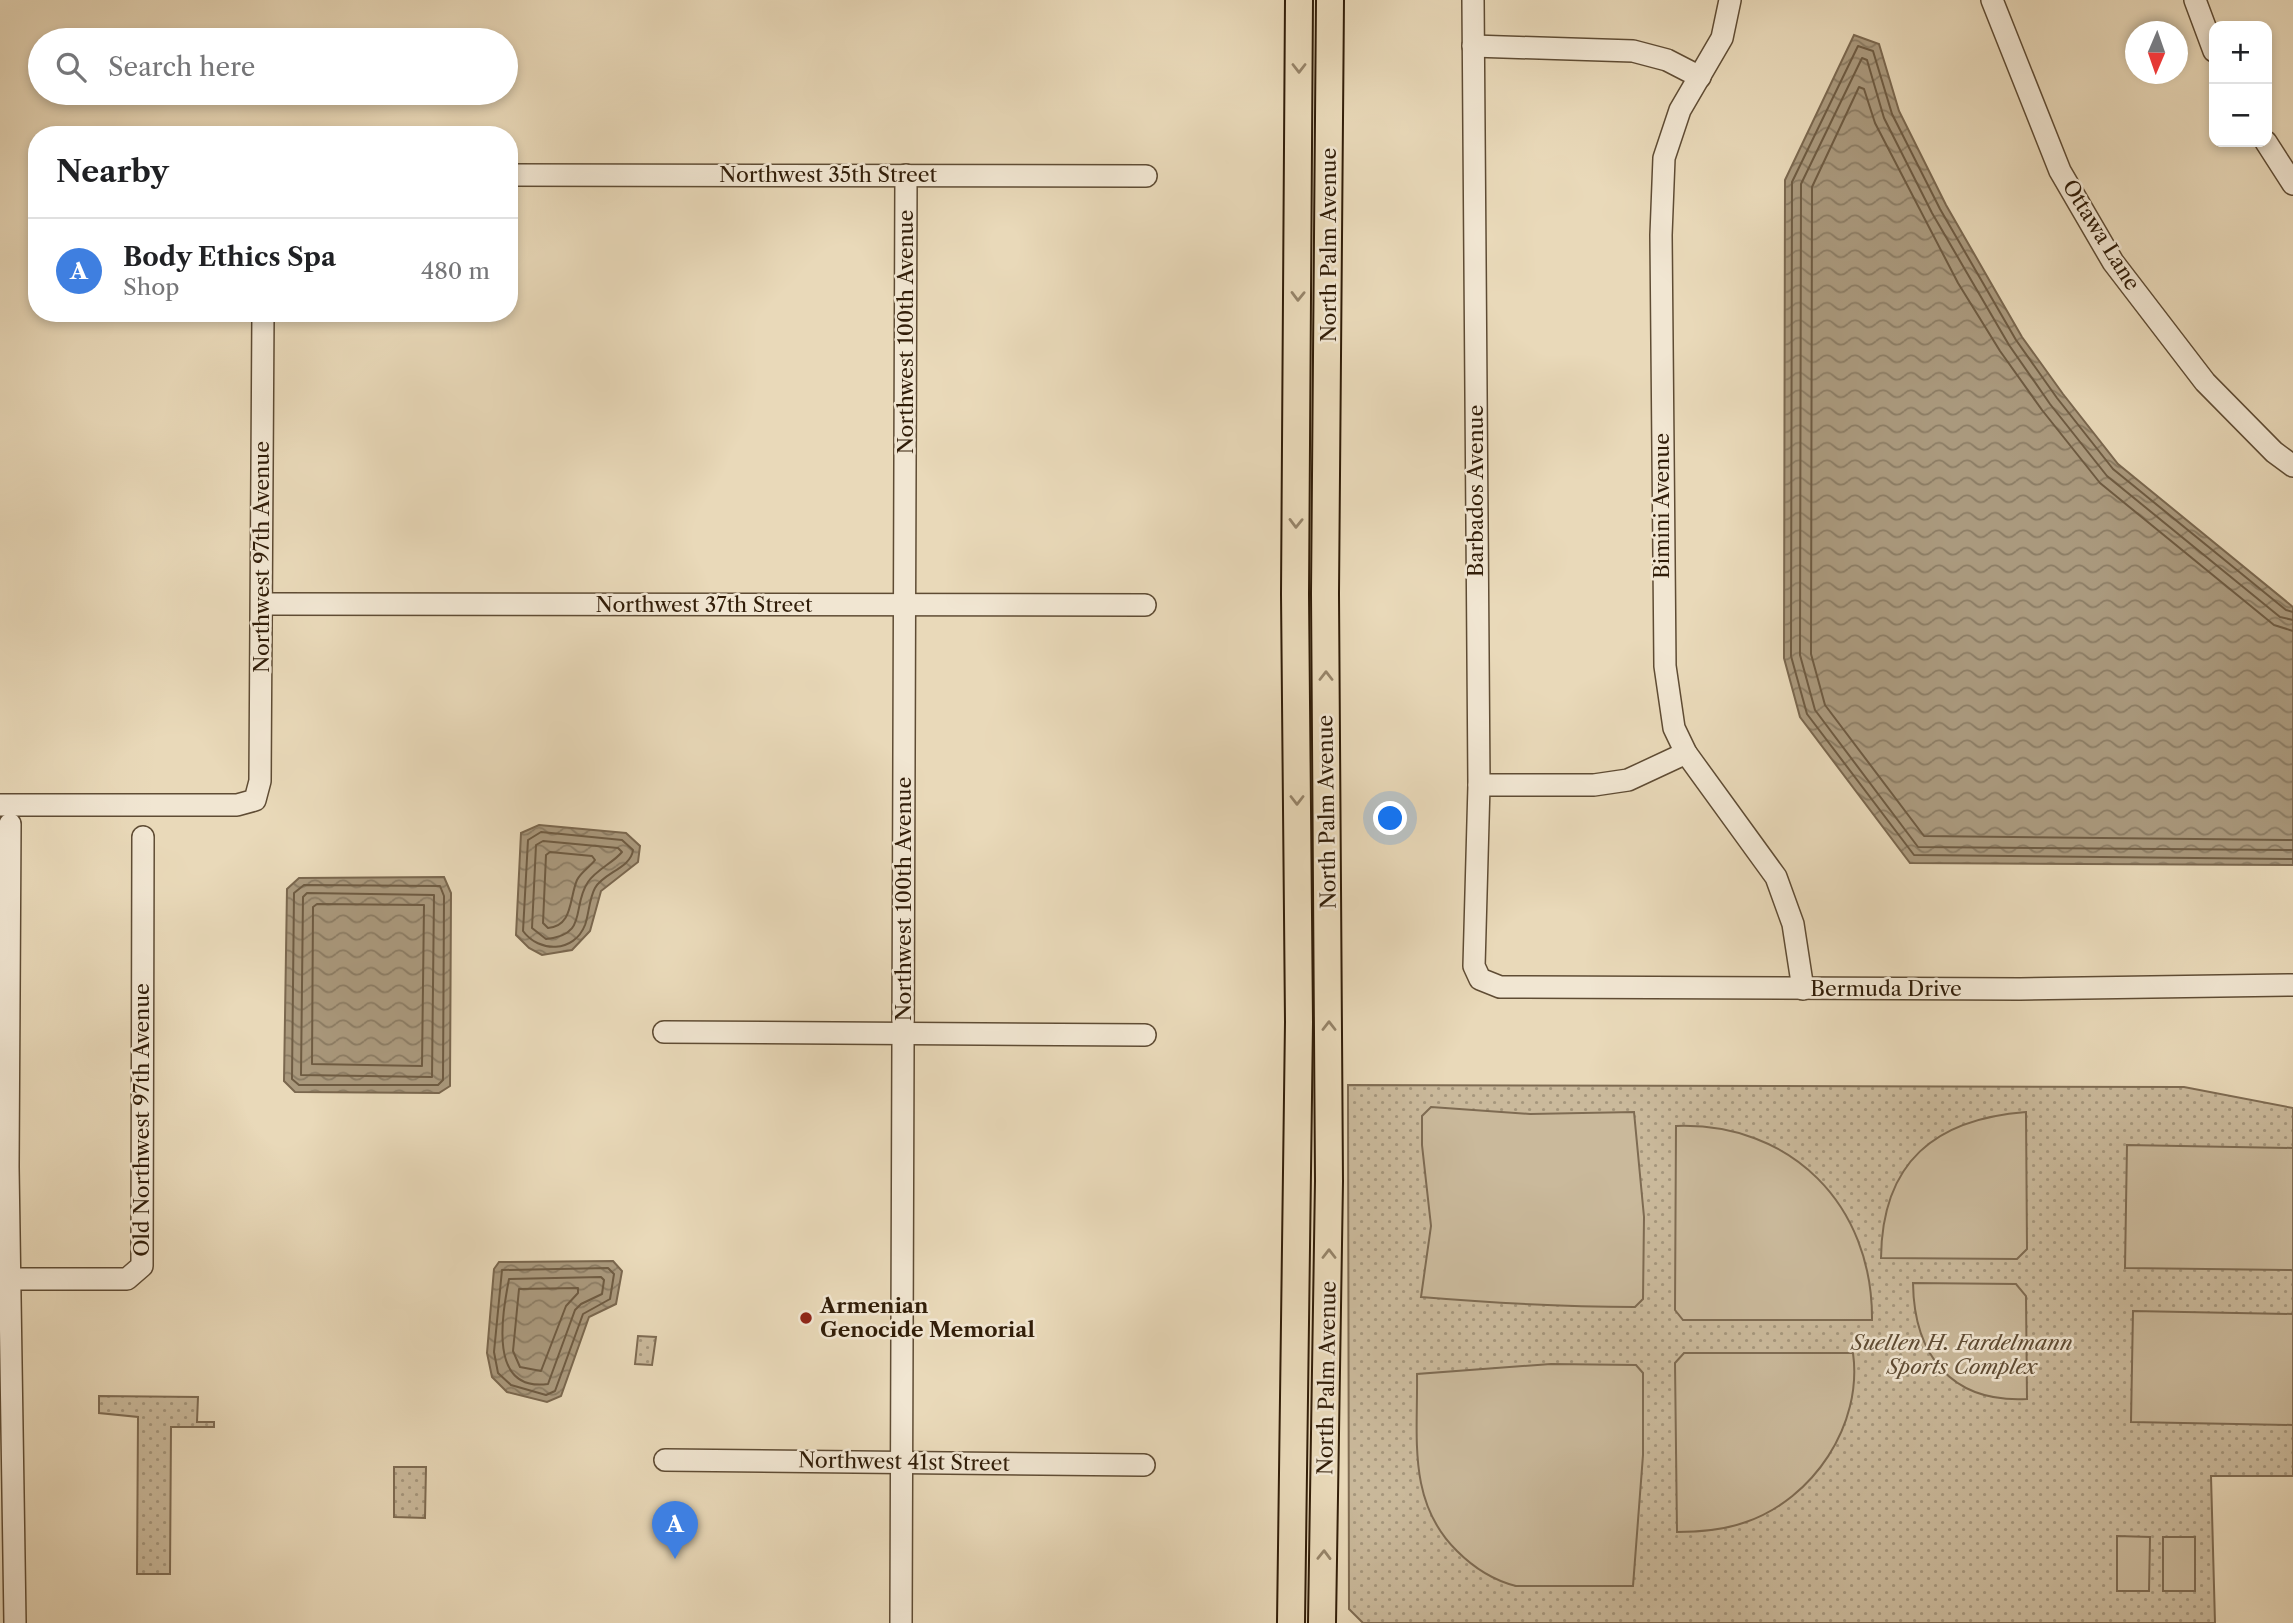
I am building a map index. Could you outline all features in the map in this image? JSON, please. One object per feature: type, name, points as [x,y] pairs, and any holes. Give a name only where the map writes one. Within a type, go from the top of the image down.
[{"type":"main road","name":"North Palm Avenue","points":[[1291,1623],[1298,1022],[1295,594],[1300,0]]},
{"type":"main road","name":"North Palm Avenue","points":[[1322,1623],[1329,1192],[1326,750],[1330,0]]},
{"type":"main road","points":[[1297,750],[1326,750]]},
{"type":"street","name":"Barbados Avenue","points":[[1474,0],[1479,785],[1474,966],[1480,979]]},
{"type":"street","name":"Bimini Avenue","points":[[1730,0],[1722,38],[1680,110],[1664,158],[1661,235],[1665,666],[1674,728],[1686,753],[1776,877],[1793,924],[1802,989]]},
{"type":"street","name":"Ottawa Lane","points":[[1992,0],[2060,171],[2113,262],[2205,382],[2274,452],[2293,466]]},
{"type":"street","points":[[2195,0],[2209,38]]},
{"type":"street","points":[[1473,46],[1633,51],[1667,60],[1700,77]]},
{"type":"street","points":[[2269,147],[2293,184]]},
{"type":"street","name":"Northwest 35th Street","points":[[518,175],[1146,176]]},
{"type":"street","name":"Northwest 100th Avenue","points":[[901,1623],[906,175]]},
{"type":"street","name":"Northwest 97th Avenue","points":[[0,805],[237,805],[255,800],[260,781],[263,322]]},
{"type":"street","name":"Northwest 37th Street","points":[[262,604],[1145,605]]},
{"type":"street","points":[[1479,785],[1594,785],[1628,780],[1686,753]]},
{"type":"street","points":[[10,824],[5,913],[4,1166],[11,1279],[15,1623]]},
{"type":"street","name":"Old Northwest 97th Avenue","points":[[11,1279],[127,1279],[142,1266],[143,837]]},
{"type":"street","name":"Bermuda Drive","points":[[1480,979],[1500,987],[2171,989],[2293,985]]},
{"type":"street","points":[[664,1032],[1145,1035]]},
{"type":"street","name":"Northwest 41st Street","points":[[665,1460],[1144,1465]]},
{"type":"green space","name":"Suellen H. Fardelmann Sports Complex","points":[[1348,1085],[2184,1087],[2293,1108],[2293,1476],[2211,1476],[2215,1623],[1363,1623],[1349,1609]]},
{"type":"green space","points":[[1431,1107],[1530,1114],[1634,1112],[1644,1217],[1643,1299],[1635,1307],[1608,1307],[1421,1297],[1431,1226],[1422,1145],[1422,1116]]},
{"type":"green space","points":[[2026,1112],[2027,1249],[2017,1259],[1881,1258],[1884,1224],[1891,1196],[1903,1171],[1920,1152],[1940,1136],[1965,1124],[1994,1116]]},
{"type":"green space","points":[[1676,1126],[1717,1128],[1755,1138],[1789,1155],[1818,1178],[1841,1207],[1858,1241],[1869,1278],[1872,1320],[1683,1320],[1675,1310]]},
{"type":"green space","points":[[2127,1145],[2293,1148],[2293,1270],[2125,1268]]},
{"type":"green space","points":[[1913,1283],[2016,1284],[2026,1296],[2027,1399],[2000,1398],[1977,1393],[1942,1370],[1929,1352],[1921,1332],[1915,1309]]},
{"type":"green space","points":[[2133,1311],[2293,1314],[2293,1425],[2131,1422]]},
{"type":"green space","points":[[638,1336],[656,1337],[652,1365],[635,1364]]},
{"type":"green space","points":[[1684,1353],[1853,1353],[1854,1380],[1850,1407],[1828,1456],[1812,1477],[1792,1496],[1770,1511],[1746,1522],[1703,1531],[1677,1532],[1675,1363]]},
{"type":"green space","points":[[1551,1364],[1636,1365],[1643,1373],[1643,1455],[1633,1586],[1516,1586],[1507,1583],[1484,1573],[1463,1557],[1441,1532],[1430,1512],[1419,1468],[1417,1374]]},
{"type":"green space","points":[[99,1396],[198,1397],[197,1422],[214,1422],[214,1427],[171,1427],[170,1574],[137,1574],[138,1417],[99,1413]]},
{"type":"green space","points":[[394,1467],[426,1467],[425,1518],[394,1517]]},
{"type":"green space","points":[[2117,1536],[2150,1537],[2149,1591],[2117,1591]]},
{"type":"green space","points":[[2163,1537],[2195,1537],[2195,1591],[2163,1591]]},
{"type":"water","points":[[1854,35],[1879,44],[1899,111],[1946,205],[2022,337],[2063,394],[2118,464],[2293,607],[2293,865],[1910,863],[1800,717],[1784,658],[1785,180]]},
{"type":"water","points":[[539,825],[626,833],[640,846],[638,862],[601,891],[590,931],[572,950],[542,955],[529,948],[516,935],[521,833]]},
{"type":"water","points":[[444,877],[451,893],[450,1086],[439,1093],[295,1092],[284,1081],[287,889],[299,878]]},
{"type":"water","points":[[613,1261],[622,1271],[616,1304],[589,1317],[561,1396],[547,1402],[507,1392],[492,1377],[487,1353],[494,1269],[499,1262]]},
{"type":"place","name":"Armenian Genocide Memorial","points":[[806,1318]]},
{"type":"place","name":"Body Ethics Spa","points":[[675,1559]]}]
